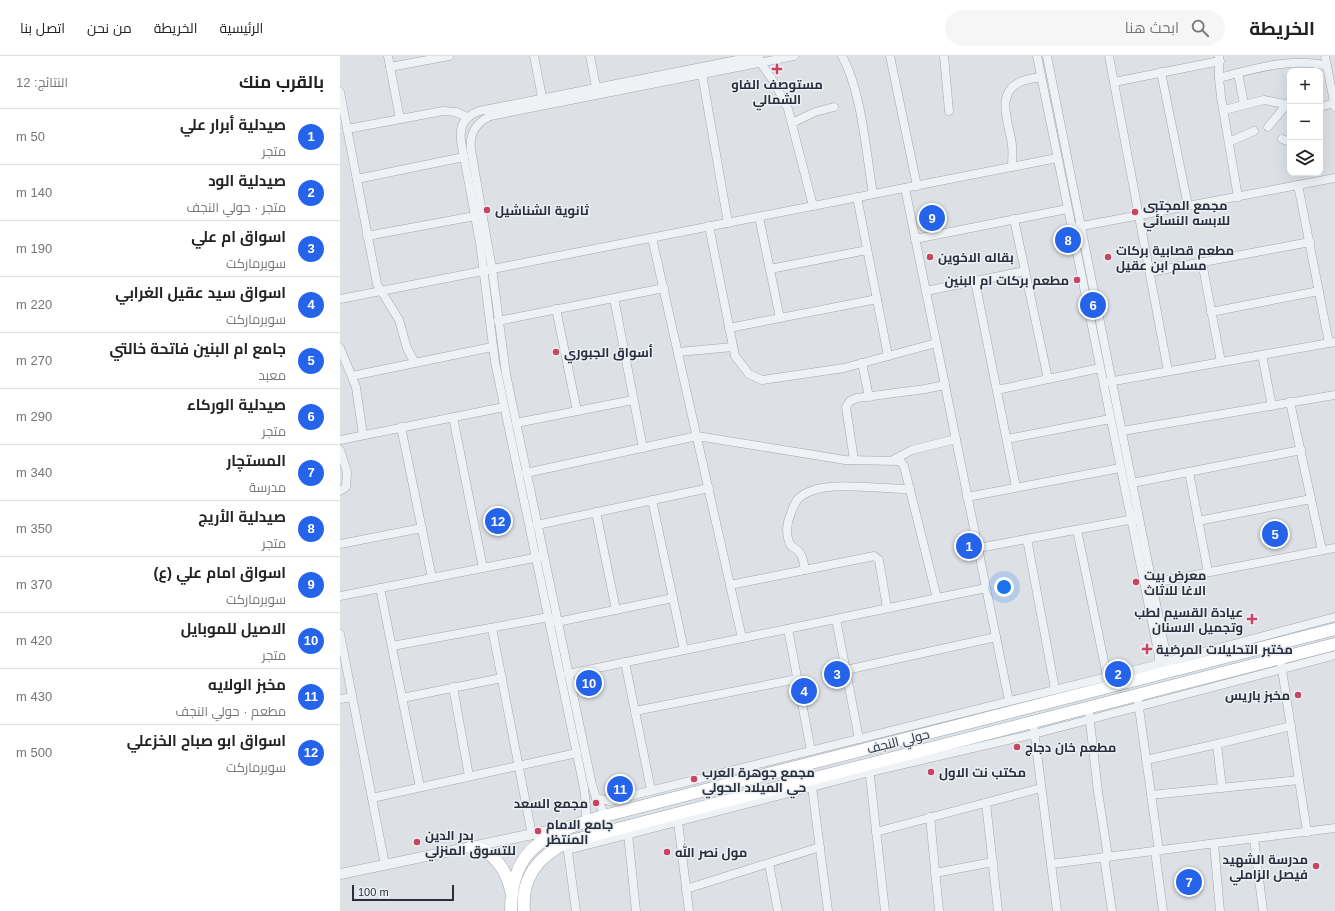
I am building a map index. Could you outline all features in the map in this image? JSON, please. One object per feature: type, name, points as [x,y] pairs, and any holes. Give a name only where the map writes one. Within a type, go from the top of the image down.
[{"type":"main road","name":"حولي النجف","points":[[511,911],[511,891],[516,874],[525,857],[538,844],[567,828],[606,816],[984,719],[1157,669],[1335,629]]},
{"type":"main road","name":"حولي النجف","points":[[524,911],[523,901],[529,875],[537,863],[549,851],[926,754],[959,740],[988,733],[1033,728],[1281,663],[1335,645]]},
{"type":"main road","points":[[984,719],[984,728],[988,733]]},
{"type":"main road","points":[[957,726],[961,733],[959,740]]},
{"type":"main road","points":[[471,847],[484,851],[496,859],[508,877],[511,891]]},
{"type":"street","points":[[388,56],[400,119]]},
{"type":"street","points":[[390,67],[449,56]]},
{"type":"street","points":[[534,56],[542,98]]},
{"type":"street","points":[[590,56],[596,87]]},
{"type":"street","points":[[586,822],[586,796],[549,617],[539,557],[537,525],[516,424],[488,270],[475,216],[460,141],[460,128],[468,117],[479,111],[596,87],[755,59],[794,56]]},
{"type":"street","points":[[842,56],[848,67],[856,93],[873,194]]},
{"type":"street","points":[[890,56],[917,186]]},
{"type":"street","points":[[944,56],[949,111]]},
{"type":"street","points":[[1037,56],[1130,520],[1147,584],[1173,665],[1335,616]]},
{"type":"street","points":[[596,798],[610,800],[1107,676],[1157,669],[1139,518],[1047,56]]},
{"type":"street","points":[[1109,56],[1168,371]]},
{"type":"street","points":[[1323,107],[1335,105],[1325,56]]},
{"type":"street","points":[[1114,82],[1219,58],[1219,78],[1238,196]]},
{"type":"street","points":[[606,816],[596,798],[557,622],[539,557],[504,407],[492,347],[488,270],[470,143],[474,129],[478,123],[497,114],[702,74],[755,59]]},
{"type":"street","points":[[755,59],[782,94],[792,123],[812,206]]},
{"type":"street","points":[[1219,78],[1285,63],[1319,64],[1327,66]]},
{"type":"street","points":[[1161,72],[1188,206]]},
{"type":"street","points":[[1238,73],[1244,104]]},
{"type":"street","points":[[702,74],[728,223]]},
{"type":"street","points":[[1012,167],[1012,146],[1006,114],[1006,98],[1009,92],[1020,82],[1041,77]]},
{"type":"street","points":[[340,92],[377,284],[399,320],[406,348],[415,363]]},
{"type":"street","points":[[1224,110],[1264,100],[1287,104]]},
{"type":"street","points":[[1268,127],[1287,106]]},
{"type":"street","points":[[792,123],[815,112],[834,107]]},
{"type":"street","points":[[347,129],[450,111],[468,117]]},
{"type":"street","points":[[1229,142],[1254,131]]},
{"type":"street","points":[[1282,139],[1287,141]]},
{"type":"street","points":[[357,179],[464,157]]},
{"type":"street","points":[[340,299],[1057,158]]},
{"type":"street","points":[[1316,176],[1318,181]]},
{"type":"street","points":[[1072,228],[1335,178]]},
{"type":"street","points":[[1103,382],[1332,343],[1319,291],[1298,185]]},
{"type":"street","points":[[905,188],[1009,701]]},
{"type":"street","points":[[857,197],[888,356]]},
{"type":"street","points":[[915,239],[1068,209]]},
{"type":"street","points":[[367,236],[475,216]]},
{"type":"street","points":[[759,217],[780,318]]},
{"type":"street","points":[[1014,219],[1048,379]]},
{"type":"street","points":[[708,226],[734,356],[749,374],[762,380],[844,368],[936,343]]},
{"type":"street","points":[[652,238],[742,638]]},
{"type":"street","points":[[1150,272],[1310,242]]},
{"type":"street","points":[[770,269],[867,250]]},
{"type":"street","points":[[1202,262],[1221,362]]},
{"type":"street","points":[[926,292],[1025,271]]},
{"type":"street","points":[[975,281],[1016,487]]},
{"type":"street","points":[[498,321],[664,288]]},
{"type":"street","points":[[1211,312],[1319,291]]},
{"type":"street","points":[[614,298],[643,448]]},
{"type":"street","points":[[729,328],[877,299]]},
{"type":"street","points":[[556,309],[577,411]]},
{"type":"street","points":[[352,376],[492,347]]},
{"type":"street","points":[[678,352],[733,347]]},
{"type":"street","points":[[340,348],[352,376],[359,399],[363,435]]},
{"type":"street","points":[[1262,355],[1272,406]]},
{"type":"street","points":[[862,363],[869,397]]},
{"type":"street","points":[[997,390],[1100,368]]},
{"type":"street","points":[[854,460],[846,407],[850,401],[945,385]]},
{"type":"street","points":[[1122,432],[1335,395]]},
{"type":"street","points":[[516,424],[633,400]]},
{"type":"street","points":[[1290,402],[1322,550]]},
{"type":"street","points":[[340,440],[504,407]]},
{"type":"street","points":[[453,417],[484,568]]},
{"type":"street","points":[[1007,439],[1110,419]]},
{"type":"street","points":[[401,427],[432,578]]},
{"type":"street","points":[[526,473],[697,436],[854,460],[893,460],[900,462],[904,466],[937,598]]},
{"type":"street","points":[[893,460],[912,450],[956,439]]},
{"type":"street","points":[[340,450],[348,480],[346,487],[340,492]]},
{"type":"street","points":[[1132,483],[1301,450]]},
{"type":"street","points":[[967,497],[1120,468]]},
{"type":"street","points":[[1189,472],[1208,572]]},
{"type":"street","points":[[805,570],[799,550],[790,546],[787,532],[788,519],[798,499],[807,493],[819,489],[837,486],[910,489]]},
{"type":"street","points":[[537,525],[709,488]]},
{"type":"street","points":[[1198,521],[1311,499]]},
{"type":"street","points":[[652,500],[684,650]]},
{"type":"street","points":[[596,512],[616,610]]},
{"type":"street","points":[[978,548],[1139,518]]},
{"type":"street","points":[[340,544],[422,528]]},
{"type":"street","points":[[1077,530],[1107,676]]},
{"type":"street","points":[[1027,539],[1055,689]]},
{"type":"street","points":[[1147,584],[1335,548]]},
{"type":"street","points":[[730,585],[874,556],[880,560],[887,608]]},
{"type":"street","points":[[340,596],[539,557]]},
{"type":"street","points":[[380,588],[420,787]]},
{"type":"street","points":[[568,674],[986,588]]},
{"type":"street","points":[[557,622],[673,598]]},
{"type":"street","points":[[392,646],[549,617]]},
{"type":"street","points":[[836,619],[859,739]]},
{"type":"street","points":[[492,628],[532,835]]},
{"type":"street","points":[[788,629],[810,750]]},
{"type":"street","points":[[340,634],[341,648],[385,865]]},
{"type":"street","points":[[846,670],[996,637]]},
{"type":"street","points":[[1307,832],[1281,663],[1335,655]]},
{"type":"street","points":[[625,662],[651,790]]},
{"type":"street","points":[[402,698],[502,678]]},
{"type":"street","points":[[635,711],[797,679]]},
{"type":"street","points":[[453,687],[469,776]]},
{"type":"street","points":[[340,699],[352,697]]},
{"type":"street","points":[[1138,700],[1151,795],[1163,911]]},
{"type":"street","points":[[1089,713],[1112,911]]},
{"type":"street","points":[[1146,760],[1290,726]]},
{"type":"street","points":[[926,754],[1033,728],[1057,911]]},
{"type":"street","points":[[1217,744],[1222,788]]},
{"type":"street","points":[[372,798],[577,753]]},
{"type":"street","points":[[576,911],[567,846],[678,822],[773,793],[812,787],[870,768],[885,911]]},
{"type":"street","points":[[1151,795],[1299,780]]},
{"type":"street","points":[[812,787],[828,911]]},
{"type":"street","points":[[876,832],[1041,788]]},
{"type":"street","points":[[986,803],[998,911]]},
{"type":"street","points":[[930,817],[939,911]]},
{"type":"street","points":[[678,822],[689,911]]},
{"type":"street","points":[[340,874],[567,828]]},
{"type":"street","points":[[1051,864],[1335,828]]},
{"type":"street","points":[[628,834],[636,911]]},
{"type":"street","points":[[1254,839],[1263,911]]},
{"type":"street","points":[[1214,844],[1220,911]]},
{"type":"street","points":[[686,889],[820,847]]},
{"type":"street","points":[[935,873],[993,862]]},
{"type":"street","points":[[769,864],[778,911]]},
{"type":"place","name":"مستوصف الفاو الشمالي","points":[[777,69]]},
{"type":"place","name":"ثانوية الشناشيل","points":[[487,210]]},
{"type":"place","name":"مجمع المجتبى للابسه النسائي","points":[[1135,212]]},
{"type":"place","name":"اسواق امام علي (ع)","points":[[932,218]]},
{"type":"place","name":"صيدلية الأريج","points":[[1068,240]]},
{"type":"place","name":"بقاله الاخوين","points":[[930,257]]},
{"type":"place","name":"مطعم قصابية بركات مسلم ابن عقيل","points":[[1108,257]]},
{"type":"place","name":"مطعم بركات ام البنين","points":[[1077,280]]},
{"type":"place","name":"صيدلية الوركاء","points":[[1093,305]]},
{"type":"place","name":"أسواق الجبوري","points":[[556,352]]},
{"type":"place","name":"اسواق ابو صباح الخزعلي","points":[[498,521]]},
{"type":"place","name":"جامع ام البنين فاتحة خالتي","points":[[1275,534]]},
{"type":"place","name":"صيدلية أبرار علي","points":[[969,546]]},
{"type":"place","name":"معرض بيت الاغا للاثاث","points":[[1136,582]]},
{"type":"place","name":"عيادة القسيم لطب وتجميل الاسنان","points":[[1252,619]]},
{"type":"place","name":"مختبر التحليلات المرضية","points":[[1147,649]]},
{"type":"place","name":"اسواق ام علي","points":[[837,674]]},
{"type":"place","name":"صيدلية الود","points":[[1118,674]]},
{"type":"place","name":"الاصيل للموبايل","points":[[589,683]]},
{"type":"place","name":"اسواق سيد عقيل الغرابي","points":[[804,691]]},
{"type":"place","name":"مخبز باريس","points":[[1298,695]]},
{"type":"place","name":"مطعم خان دجاج","points":[[1017,747]]},
{"type":"place","name":"مكتب نت الاول","points":[[931,772]]},
{"type":"place","name":"مجمع جوهرة العرب حي الميلاد الحولي","points":[[694,779]]},
{"type":"place","name":"مخبز الولايه","points":[[620,789]]},
{"type":"place","name":"مجمع السعد","points":[[596,803]]},
{"type":"place","name":"جامع الامام المنتظر","points":[[538,831]]},
{"type":"place","name":"بدر الدين للتسوق المنزلي","points":[[417,842]]},
{"type":"place","name":"مول نصر الله","points":[[667,852]]},
{"type":"place","name":"مدرسة الشهيد فيصل الزاملي","points":[[1316,866]]},
{"type":"place","name":"المستچار","points":[[1189,882]]}]
